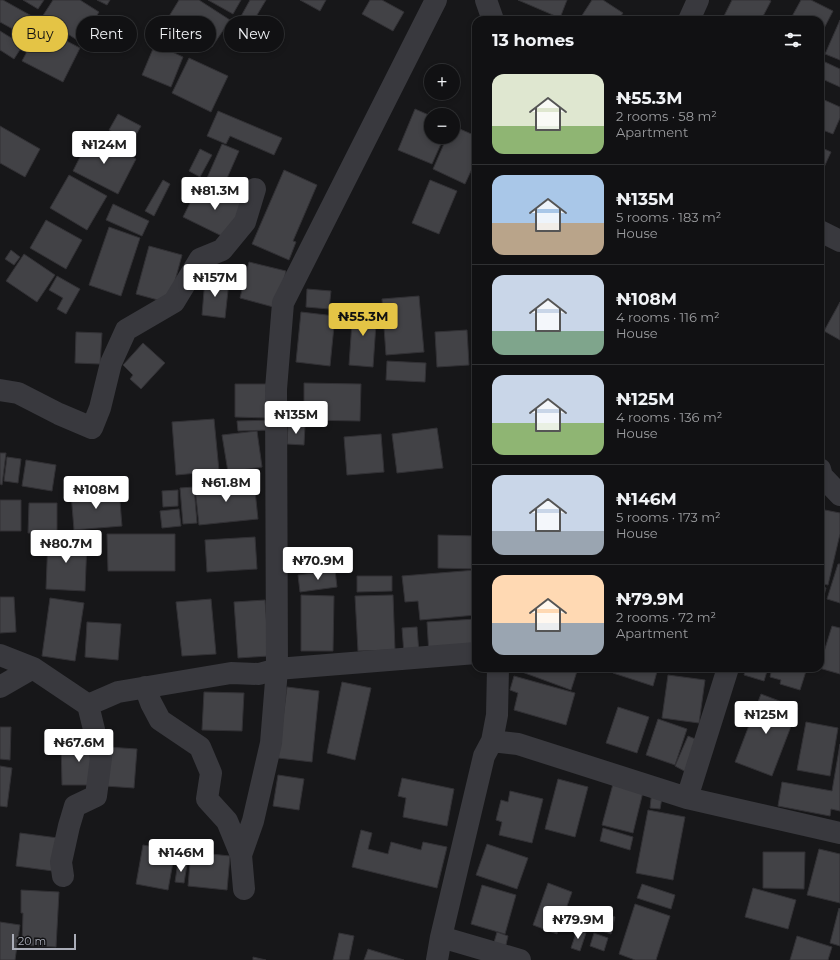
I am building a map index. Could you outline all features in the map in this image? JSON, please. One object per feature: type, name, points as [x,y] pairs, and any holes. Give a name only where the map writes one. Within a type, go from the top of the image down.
[{"type":"street","points":[[241,855],[253,821],[271,743],[277,669],[276,389],[283,303],[436,0]]},
{"type":"street","points":[[486,0],[492,16]]},
{"type":"street","points":[[691,16],[698,0]]},
{"type":"street","points":[[0,390],[18,393],[59,414],[92,428],[100,408],[111,363],[126,330],[174,302],[200,260],[222,250],[245,222],[255,190]]},
{"type":"street","points":[[824,233],[840,242]]},
{"type":"street","points":[[825,476],[840,495]]},
{"type":"street","points":[[88,705],[118,692],[231,673],[259,674],[277,669],[472,653]]},
{"type":"street","points":[[0,655],[32,668],[88,705],[101,758],[96,796],[76,806],[69,826],[61,862],[63,876]]},
{"type":"street","points":[[0,687],[32,668]]},
{"type":"street","points":[[437,960],[441,937],[484,756],[492,741],[497,715],[498,672]]},
{"type":"street","points":[[687,798],[727,672]]},
{"type":"street","points":[[145,688],[160,720],[200,747],[211,773],[207,799],[227,821],[241,855],[244,889]]},
{"type":"street","points":[[492,741],[518,744],[687,798],[840,833]]},
{"type":"street","points":[[441,937],[520,960]]},
{"type":"building","points":[[0,0],[3,0],[32,16],[12,16],[12,29],[0,22]]},
{"type":"building","points":[[23,0],[44,0],[38,9]]},
{"type":"building","points":[[53,0],[80,0],[99,12],[96,16],[76,16],[76,39],[68,34],[68,16],[43,16]]},
{"type":"building","points":[[97,0],[110,0],[107,5]]},
{"type":"building","points":[[179,0],[199,0],[224,16],[224,29],[216,41],[216,16],[169,16]]},
{"type":"building","points":[[208,0],[241,0],[233,14]]},
{"type":"building","points":[[250,0],[266,0],[256,16],[241,16]]},
{"type":"building","points":[[300,0],[326,0],[320,11]]},
{"type":"building","points":[[370,0],[382,0],[404,12],[393,31],[362,14]]},
{"type":"building","points":[[518,0],[567,0],[561,16],[555,16]]},
{"type":"building","points":[[592,0],[603,0],[623,13],[621,16],[582,16]]},
{"type":"building","points":[[732,0],[771,1],[763,16],[724,16]]},
{"type":"building","points":[[801,0],[811,0],[833,11],[824,28],[824,16],[792,16]]},
{"type":"building","points":[[840,20],[840,60],[825,54]]},
{"type":"building","points":[[0,31],[12,38],[12,52],[18,52],[14,59],[0,50]]},
{"type":"building","points":[[68,42],[76,46],[76,52],[78,52],[63,82],[22,61],[27,52],[68,52]]},
{"type":"building","points":[[152,52],[172,52],[183,57],[171,87],[142,75]]},
{"type":"building","points":[[189,58],[228,76],[211,112],[172,93]]},
{"type":"building","points":[[825,62],[840,69],[840,87],[824,80]]},
{"type":"building","points":[[824,100],[840,107],[840,118],[833,134],[824,131]]},
{"type":"building","points":[[415,109],[424,113],[424,144],[441,144],[432,164],[398,150]]},
{"type":"building","points":[[218,111],[282,138],[274,155],[230,136],[226,144],[207,136]]},
{"type":"building","points":[[118,114],[141,126],[132,142],[109,130]]},
{"type":"building","points":[[0,126],[40,149],[25,177],[0,163]]},
{"type":"building","points":[[460,129],[472,134],[472,169],[465,184],[433,169],[444,144],[460,144]]},
{"type":"building","points":[[91,135],[136,159],[118,194],[73,171]]},
{"type":"building","points":[[222,144],[239,151],[224,185],[207,178]]},
{"type":"building","points":[[200,149],[212,155],[200,177],[189,171]]},
{"type":"building","points":[[824,149],[831,152],[824,167]]},
{"type":"building","points":[[284,170],[317,185],[293,241],[296,242],[289,260],[252,244]]},
{"type":"building","points":[[69,175],[107,196],[87,230],[50,208]]},
{"type":"building","points":[[163,180],[170,184],[154,216],[145,211]]},
{"type":"building","points":[[430,180],[457,191],[439,234],[412,223]]},
{"type":"building","points":[[200,183],[247,205],[230,240],[183,217]]},
{"type":"building","points":[[113,204],[149,221],[142,236],[106,220]]},
{"type":"building","points":[[46,220],[82,240],[66,269],[30,248]]},
{"type":"building","points":[[109,227],[140,238],[121,296],[89,285]]},
{"type":"building","points":[[149,246],[182,255],[169,303],[136,294]]},
{"type":"building","points":[[11,250],[20,257],[14,265],[5,259]]},
{"type":"building","points":[[24,254],[55,275],[37,302],[6,281]]},
{"type":"building","points":[[249,262],[286,271],[277,308],[240,298]]},
{"type":"building","points":[[57,276],[80,289],[66,314],[57,309],[63,298],[49,290]]},
{"type":"building","points":[[205,279],[229,281],[225,318],[202,315]]},
{"type":"building","points":[[307,289],[331,291],[329,309],[306,307]]},
{"type":"building","points":[[419,296],[424,352],[386,355],[382,299]]},
{"type":"building","points":[[840,302],[840,340],[824,331]]},
{"type":"building","points":[[353,308],[377,309],[373,367],[349,365]]},
{"type":"building","points":[[301,312],[335,316],[330,366],[296,362]]},
{"type":"building","points":[[467,330],[469,365],[437,367],[435,332]]},
{"type":"building","points":[[76,332],[102,333],[100,364],[75,363]]},
{"type":"building","points":[[143,343],[165,363],[141,389],[130,379],[133,375],[123,365]]},
{"type":"building","points":[[387,361],[426,363],[425,382],[386,380]]},
{"type":"building","points":[[304,383],[361,384],[360,421],[304,420]]},
{"type":"building","points":[[235,384],[267,384],[267,418],[235,417]]},
{"type":"building","points":[[214,419],[219,471],[176,475],[172,422]]},
{"type":"building","points":[[271,420],[271,430],[238,431],[237,421]]},
{"type":"building","points":[[288,425],[305,425],[304,445],[287,444]]},
{"type":"building","points":[[437,428],[443,468],[397,473],[392,434]]},
{"type":"building","points":[[257,431],[262,467],[228,472],[222,435]]},
{"type":"building","points":[[381,434],[384,472],[347,475],[344,437]]},
{"type":"building","points":[[0,453],[6,453],[2,485],[0,484]]},
{"type":"building","points":[[7,457],[21,459],[18,483],[4,481]]},
{"type":"building","points":[[26,460],[56,465],[52,491],[22,486]]},
{"type":"building","points":[[254,481],[258,519],[199,525],[195,487]]},
{"type":"building","points":[[194,487],[197,523],[183,524],[180,488]]},
{"type":"building","points":[[119,489],[122,526],[74,530],[71,493]]},
{"type":"building","points":[[178,490],[178,506],[163,507],[162,491]]},
{"type":"building","points":[[0,500],[21,500],[21,531],[0,531]]},
{"type":"building","points":[[29,503],[57,503],[57,534],[28,533]]},
{"type":"building","points":[[179,509],[181,526],[162,528],[160,511]]},
{"type":"building","points":[[824,510],[840,513],[840,534],[828,585],[824,584]]},
{"type":"building","points":[[107,534],[175,534],[175,571],[108,571]]},
{"type":"building","points":[[438,535],[472,536],[472,569],[438,568]]},
{"type":"building","points":[[255,537],[257,569],[207,572],[205,540]]},
{"type":"building","points":[[48,538],[87,540],[85,591],[46,589]]},
{"type":"building","points":[[838,564],[840,564],[840,603],[827,599]]},
{"type":"building","points":[[335,570],[337,587],[300,592],[298,575]]},
{"type":"building","points":[[472,570],[472,615],[420,620],[418,601],[405,602],[402,576]]},
{"type":"building","points":[[357,576],[392,576],[392,591],[357,592]]},
{"type":"building","points":[[301,595],[334,596],[333,651],[301,651]]},
{"type":"building","points":[[393,595],[395,650],[358,651],[355,596]]},
{"type":"building","points":[[0,597],[14,597],[16,632],[0,633]]},
{"type":"building","points":[[50,598],[84,603],[75,661],[42,656]]},
{"type":"building","points":[[211,599],[216,654],[182,656],[176,602]]},
{"type":"building","points":[[265,600],[269,656],[238,658],[234,602]]},
{"type":"building","points":[[472,619],[472,651],[429,655],[427,622]]},
{"type":"building","points":[[87,622],[121,624],[118,660],[85,657]]},
{"type":"building","points":[[832,626],[840,628],[840,674],[824,669],[824,652]]},
{"type":"building","points":[[417,627],[419,653],[404,654],[402,628]]},
{"type":"building","points":[[522,672],[577,672],[571,690]]},
{"type":"building","points":[[613,672],[657,672],[653,686]]},
{"type":"building","points":[[745,672],[767,672],[764,681],[744,675]]},
{"type":"building","points":[[771,672],[806,672],[800,690],[780,684],[781,680],[770,677]]},
{"type":"building","points":[[668,675],[705,680],[699,723],[662,718]]},
{"type":"building","points":[[514,676],[575,693],[566,725],[514,710],[518,693],[510,690]]},
{"type":"building","points":[[342,682],[371,688],[355,760],[327,753]]},
{"type":"building","points":[[287,687],[319,691],[312,762],[278,758]]},
{"type":"building","points":[[204,692],[244,693],[242,731],[202,730]]},
{"type":"building","points":[[761,694],[798,708],[772,776],[735,762]]},
{"type":"building","points":[[618,707],[649,717],[637,753],[606,743]]},
{"type":"building","points":[[658,719],[687,729],[675,765],[646,755]]},
{"type":"building","points":[[806,722],[838,728],[830,776],[797,770]]},
{"type":"building","points":[[0,727],[11,727],[10,760],[0,759]]},
{"type":"building","points":[[688,736],[700,741],[686,772],[675,766]]},
{"type":"building","points":[[61,742],[96,742],[96,785],[62,785]]},
{"type":"building","points":[[840,744],[840,811],[831,809],[830,816],[778,806],[782,782],[832,791]]},
{"type":"building","points":[[107,747],[137,749],[134,788],[105,786]]},
{"type":"building","points":[[0,766],[12,768],[7,807],[0,806]]},
{"type":"building","points":[[278,775],[304,779],[299,810],[273,806]]},
{"type":"building","points":[[402,778],[454,789],[447,826],[403,817],[406,798],[398,796]]},
{"type":"building","points":[[558,779],[588,787],[575,837],[545,829]]},
{"type":"building","points":[[613,784],[643,792],[633,833],[602,825]]},
{"type":"building","points":[[652,790],[663,792],[660,809],[650,808]]},
{"type":"building","points":[[510,791],[543,799],[532,843],[499,835],[502,822],[496,820],[501,800],[508,802]]},
{"type":"building","points":[[648,810],[685,817],[673,880],[636,873]]},
{"type":"building","points":[[603,828],[633,837],[630,850],[600,841]]},
{"type":"building","points":[[361,830],[372,833],[368,849],[388,854],[391,842],[421,850],[423,842],[447,847],[437,888],[352,867]]},
{"type":"building","points":[[20,833],[58,838],[53,871],[16,866]]},
{"type":"building","points":[[487,844],[528,858],[517,889],[476,875]]},
{"type":"building","points":[[143,845],[175,851],[168,890],[136,884]]},
{"type":"building","points":[[819,849],[840,854],[840,903],[807,895]]},
{"type":"building","points":[[191,852],[230,856],[227,890],[188,886]]},
{"type":"building","points":[[763,852],[805,852],[804,889],[763,888]]},
{"type":"building","points":[[178,862],[187,864],[184,883],[175,882]]},
{"type":"building","points":[[548,883],[572,892],[557,934],[533,925]]},
{"type":"building","points":[[642,884],[675,895],[671,909],[637,898]]},
{"type":"building","points":[[482,885],[516,895],[505,934],[471,924]]},
{"type":"building","points":[[753,888],[796,900],[788,929],[745,917]]},
{"type":"building","points":[[21,890],[59,892],[56,947],[22,945],[23,913],[21,913]]},
{"type":"building","points":[[635,904],[670,916],[656,960],[635,960],[619,954]]},
{"type":"building","points":[[584,908],[615,917],[611,934],[580,924]]},
{"type":"building","points":[[839,908],[840,909],[840,946],[830,943]]},
{"type":"building","points":[[0,922],[20,925],[15,960],[0,960]]},
{"type":"building","points":[[577,930],[586,933],[580,951],[571,948]]},
{"type":"building","points":[[497,932],[508,936],[505,949],[493,946]]},
{"type":"building","points":[[339,933],[354,936],[349,960],[333,960]]},
{"type":"building","points":[[594,933],[608,938],[604,951],[590,946]]},
{"type":"building","points":[[797,936],[832,947],[828,960],[790,960]]},
{"type":"building","points":[[368,949],[404,960],[364,960]]},
{"type":"building","points":[[253,957],[266,960],[253,960]]}]
